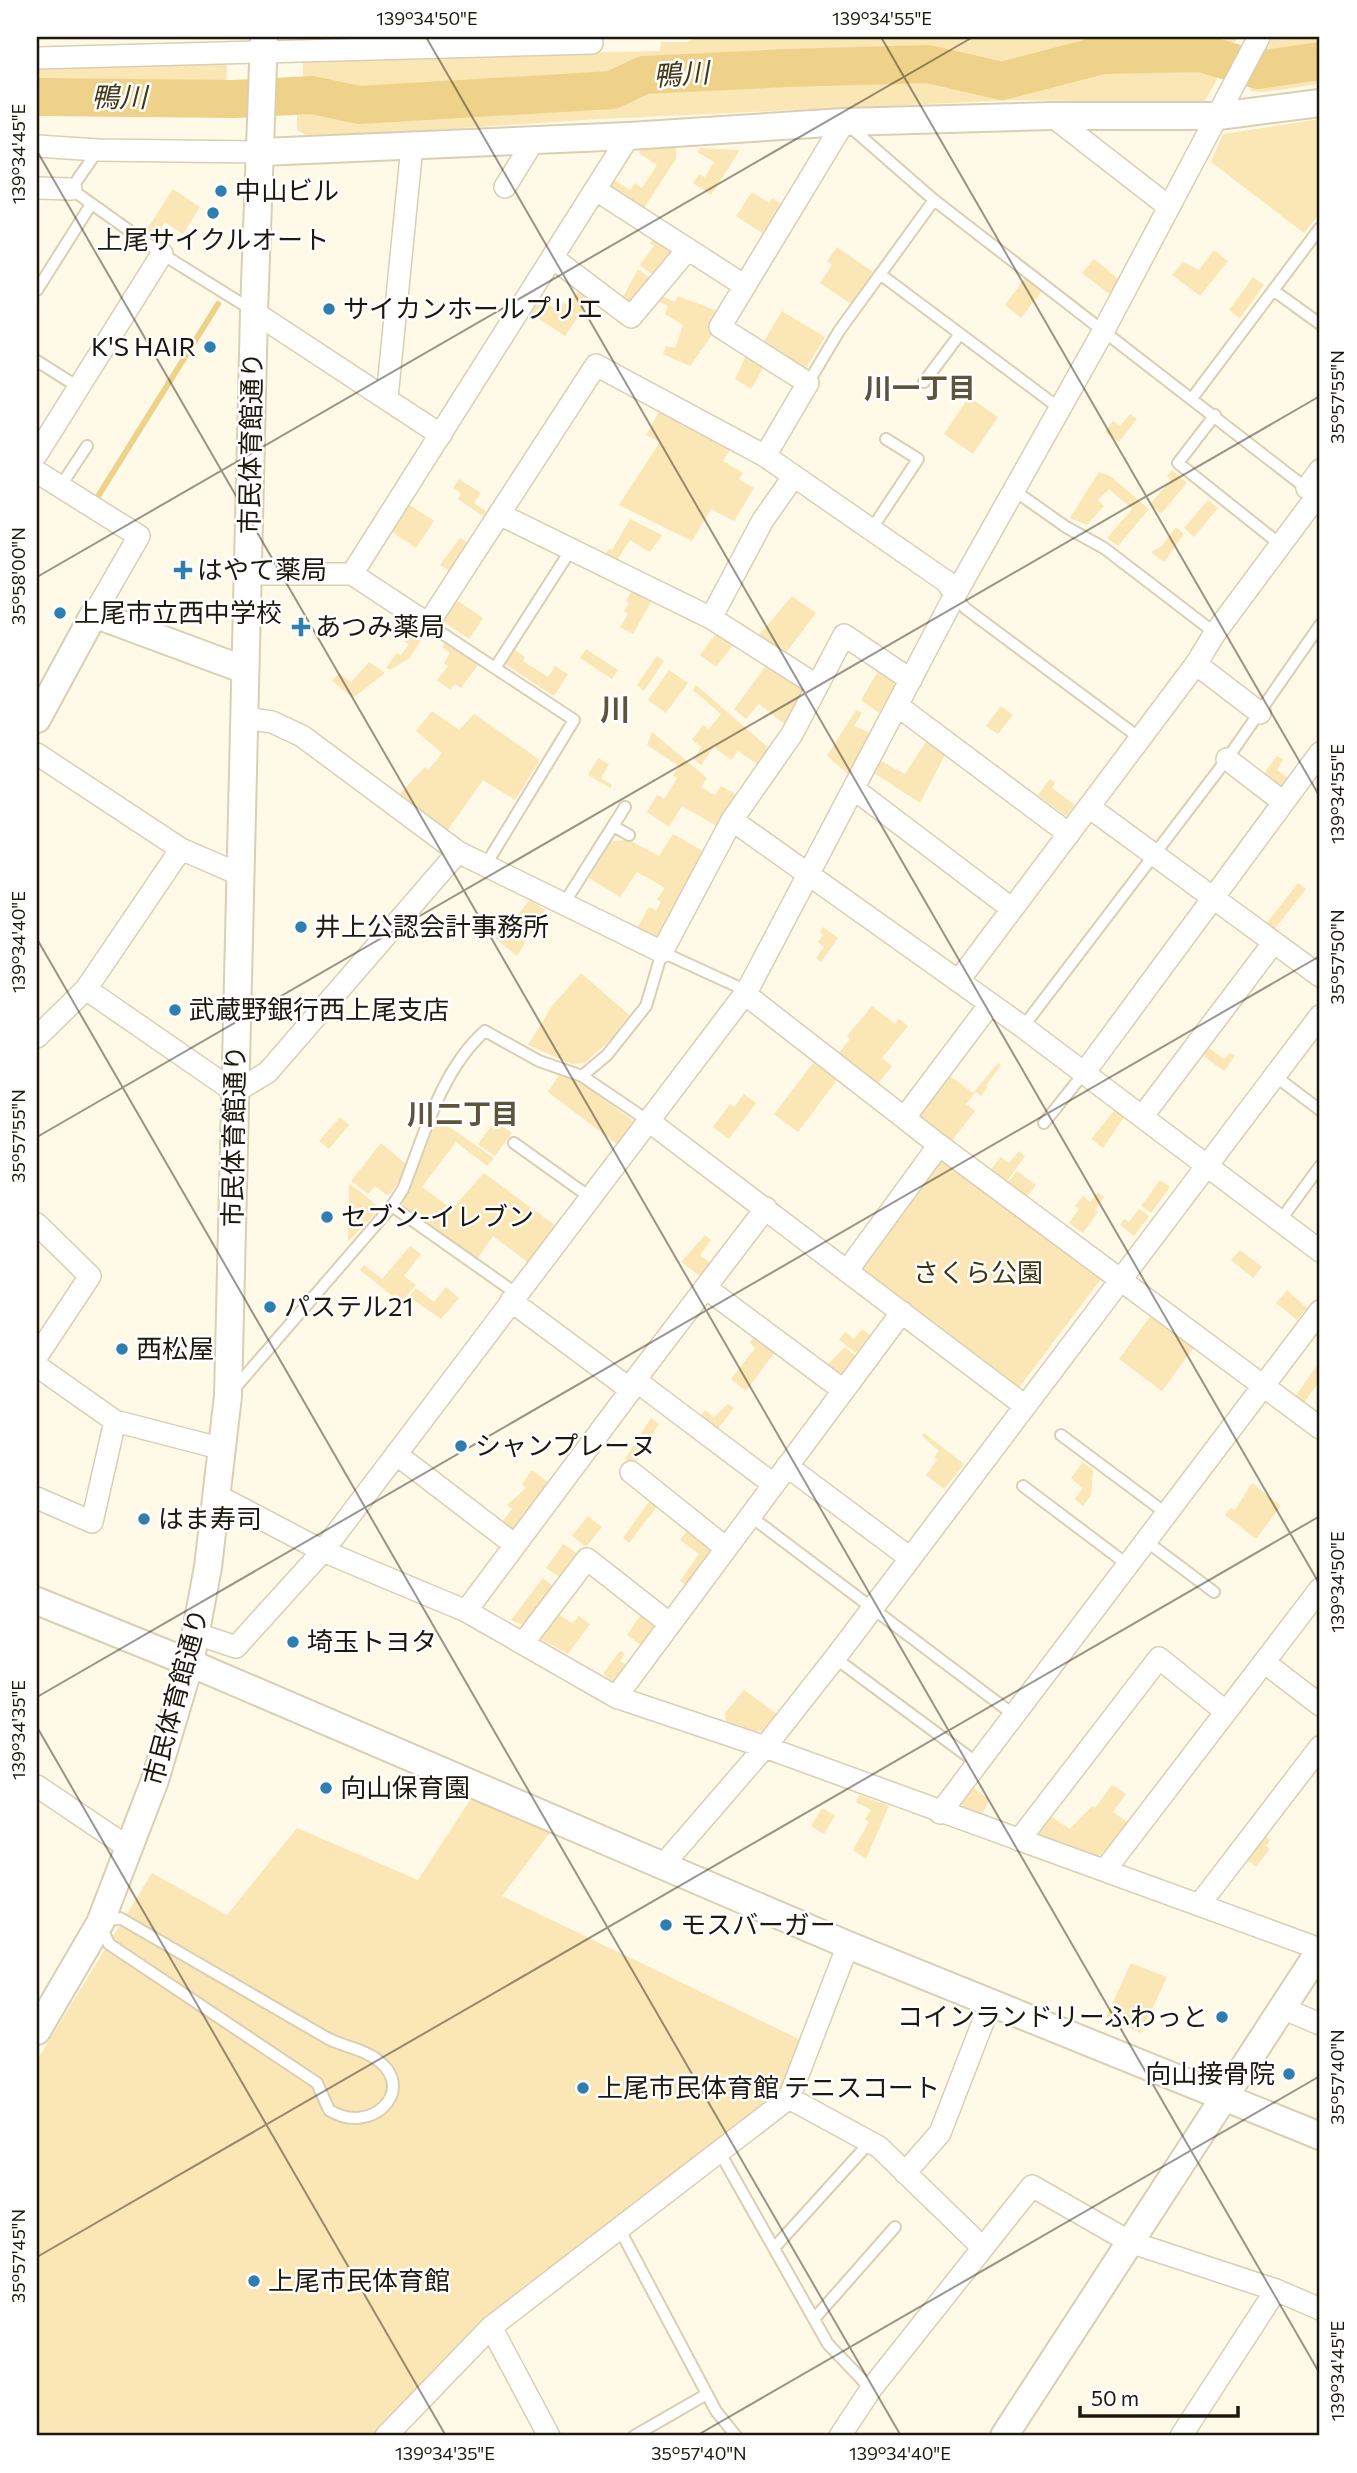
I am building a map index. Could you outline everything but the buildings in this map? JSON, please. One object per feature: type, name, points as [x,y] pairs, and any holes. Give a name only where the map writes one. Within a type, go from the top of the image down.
[{"type":"street","points":[[197,1634],[236,1647],[323,1551],[746,993],[955,594],[1104,330],[1259,37]]},
{"type":"street","points":[[37,58],[492,41],[592,40]]},
{"type":"street","name":"市民体育館通り","points":[[37,2031],[100,1923],[155,1780],[197,1634],[218,1496],[228,1396],[254,312],[264,51]]},
{"type":"street","points":[[37,146],[98,150],[262,145],[412,146],[844,122],[1052,117],[1320,103]]},
{"type":"street","points":[[1052,117],[1169,207]]},
{"type":"street","points":[[765,456],[808,383],[720,327],[844,122]]},
{"type":"street","points":[[352,574],[629,136]]},
{"type":"street","points":[[505,187],[534,140]]},
{"type":"street","points":[[387,398],[412,146]]},
{"type":"street","points":[[37,188],[71,190]]},
{"type":"street","points":[[596,190],[746,286]]},
{"type":"street","points":[[553,258],[631,317],[688,249]]},
{"type":"street","points":[[37,454],[162,254]]},
{"type":"street","points":[[254,312],[441,435]]},
{"type":"street","points":[[248,574],[352,574],[428,624],[596,365],[765,456],[947,582],[955,594]]},
{"type":"street","points":[[959,980],[1196,664],[1215,632],[1315,494],[1320,470]]},
{"type":"street","points":[[37,472],[139,536],[93,614],[37,719]]},
{"type":"street","points":[[711,618],[763,520],[794,476]]},
{"type":"street","points":[[499,514],[711,618],[816,685]]},
{"type":"street","points":[[93,614],[245,670]]},
{"type":"street","points":[[245,718],[272,722],[302,736],[458,852],[662,952],[732,820],[792,734],[844,635],[911,680]]},
{"type":"street","points":[[1196,664],[1260,713]]},
{"type":"street","points":[[898,706],[1069,834]]},
{"type":"street","points":[[37,754],[181,849],[241,875]]},
{"type":"street","points":[[1227,759],[1283,802]]},
{"type":"street","points":[[1084,1073],[1283,802],[1319,759]]},
{"type":"street","points":[[854,789],[1012,909]]},
{"type":"street","points":[[1089,807],[1320,976]]},
{"type":"street","points":[[732,820],[959,980],[1320,1251]]},
{"type":"street","points":[[37,1037],[86,989],[181,849]]},
{"type":"street","points":[[86,989],[235,1092],[268,1072],[458,852]]},
{"type":"street","points":[[1142,1117],[1275,942]]},
{"type":"street","points":[[746,993],[939,1145],[1320,1428]]},
{"type":"street","points":[[905,1117],[990,1004]]},
{"type":"street","points":[[663,1865],[765,1747],[835,1658],[1320,1017]]},
{"type":"street","points":[[650,1122],[1025,1406]]},
{"type":"street","points":[[847,1271],[939,1145]]},
{"type":"street","points":[[466,1611],[766,1208]]},
{"type":"street","points":[[37,1224],[90,1276],[37,1356]]},
{"type":"street","points":[[706,1288],[843,1390]]},
{"type":"street","points":[[514,1298],[774,1484]]},
{"type":"street","points":[[940,1813],[1320,1311]]},
{"type":"street","points":[[616,1697],[902,1312]]},
{"type":"street","points":[[37,1366],[115,1421],[223,1449]]},
{"type":"street","points":[[37,1498],[92,1522],[115,1421]]},
{"type":"street","points":[[396,1454],[515,1545]]},
{"type":"street","points":[[787,1466],[910,1558]]},
{"type":"street","points":[[631,1472],[726,1548]]},
{"type":"street","points":[[218,1496],[323,1551],[466,1611],[616,1697],[765,1747],[940,1813],[1320,1949],[1004,2436]]},
{"type":"street","points":[[524,1642],[587,1559],[670,1624]]},
{"type":"street","points":[[1105,1870],[1320,1589]]},
{"type":"street","points":[[37,1601],[190,1662],[848,1945],[1320,2136]]},
{"type":"street","points":[[1019,1840],[1159,1658],[1226,1712]]},
{"type":"street","points":[[1264,1662],[1320,1705]]},
{"type":"street","points":[[1199,1905],[1320,1747]]},
{"type":"street","points":[[37,1786],[129,1847]]},
{"type":"street","points":[[386,2436],[491,2327],[789,2098],[848,1945]]},
{"type":"street","points":[[905,2173],[940,2133],[990,2004]]},
{"type":"street","points":[[1282,2008],[1320,2024]]},
{"type":"street","points":[[789,2098],[870,2142],[982,2246]]},
{"type":"street","points":[[840,2436],[871,2389],[1032,2186],[1130,2242],[1276,2290],[1320,2309]]},
{"type":"street","points":[[1181,2436],[1276,2290]]},
{"type":"street","points":[[491,2327],[550,2436]]},
{"type":"lane","points":[[844,122],[934,200],[1193,397],[1315,494]]},
{"type":"lane","points":[[98,150],[71,190],[90,206],[254,312]]},
{"type":"lane","points":[[808,383],[839,331],[934,200]]},
{"type":"lane","points":[[37,290],[90,206]]},
{"type":"lane","points":[[1193,397],[1320,228]]},
{"type":"lane","points":[[880,274],[1059,408]]},
{"type":"lane","points":[[1273,290],[1320,324]]},
{"type":"lane","points":[[923,382],[960,334]]},
{"type":"lane","points":[[37,361],[78,387]]},
{"type":"lane","points":[[1215,415],[1178,463],[1280,545]]},
{"type":"lane","points":[[872,530],[918,459],[886,439]]},
{"type":"lane","points":[[60,487],[87,446]]},
{"type":"lane","points":[[1015,491],[1104,548],[1215,632]]},
{"type":"lane","points":[[495,668],[572,548]]},
{"type":"lane","points":[[955,594],[965,608],[1140,739]]},
{"type":"lane","points":[[428,624],[573,720],[485,866]]},
{"type":"lane","points":[[1023,1027],[1227,759],[1320,625]]},
{"type":"lane","points":[[563,905],[625,807]]},
{"type":"lane","points":[[613,826],[629,835]]},
{"type":"lane","points":[[582,1076],[607,1055],[646,1006],[662,952],[746,993]]},
{"type":"lane","points":[[228,1396],[392,1206],[403,1189],[451,1073],[465,1049],[485,1031],[539,1061],[582,1076],[650,1122]]},
{"type":"lane","points":[[1044,1123],[1084,1073]]},
{"type":"lane","points":[[1275,1076],[1320,1110]]},
{"type":"lane","points":[[514,1143],[591,1198]]},
{"type":"lane","points":[[1280,1221],[1320,1166]]},
{"type":"lane","points":[[392,1206],[514,1298]]},
{"type":"lane","points":[[1061,1436],[1167,1514]]},
{"type":"lane","points":[[1023,1486],[1128,1565]]},
{"type":"lane","points":[[750,1516],[1014,1715]]},
{"type":"lane","points":[[1146,1541],[1214,1592]]},
{"type":"lane","points":[[835,1658],[977,1763]]},
{"type":"lane","points":[[120,1918],[339,2045],[369,2054],[388,2069],[393,2086],[390,2098],[381,2110],[368,2117],[353,2120],[341,2117],[330,2109],[317,2083],[109,1944],[100,1923],[120,1918]]},
{"type":"lane","points":[[774,2248],[870,2142]]},
{"type":"lane","points":[[719,2150],[828,2344],[871,2389]]},
{"type":"lane","points":[[814,2319],[895,2227]]},
{"type":"lane","points":[[620,2230],[707,2394],[736,2436]]},
{"type":"lane","points":[[634,2436],[707,2394]]},
{"type":"green space","points":[[697,37],[1239,37],[1235,42],[1123,50],[1109,46],[1063,49],[1020,69],[994,72],[956,60],[880,57],[798,63],[639,67],[612,86],[361,99],[315,86],[303,87],[303,59],[660,51],[661,42],[687,42]]},
{"type":"green space","points":[[1272,37],[1320,37],[1320,49],[1291,59],[1260,62]]},
{"type":"green space","points":[[1188,59],[1217,67],[1217,79],[1204,103],[1017,100],[600,119],[310,138],[297,130],[297,109],[309,102],[351,111],[619,97],[652,82],[889,69],[954,75],[1005,87],[1105,64]]},
{"type":"green space","points":[[227,65],[226,92],[37,90],[37,68]]},
{"type":"green space","points":[[1320,68],[1320,84],[1264,92],[1250,91],[1255,79]]},
{"type":"green space","points":[[1320,119],[1320,213],[1304,233],[1211,162],[1223,134]]},
{"type":"green space","points":[[676,148],[676,159],[642,211],[606,187],[611,178],[630,190],[635,183],[642,188],[657,165],[639,153],[641,149]]},
{"type":"green space","points":[[700,148],[740,150],[711,195],[693,183],[699,174],[705,177],[714,162],[697,152]]},
{"type":"green space","points":[[173,189],[200,207],[183,234],[165,222],[156,237],[146,231]]},
{"type":"green space","points":[[752,192],[769,203],[772,198],[784,206],[765,235],[736,216]]},
{"type":"green space","points":[[655,236],[672,250],[653,275],[640,265],[654,246],[650,243]]},
{"type":"green space","points":[[837,247],[873,272],[851,304],[820,283],[832,265],[827,261]]},
{"type":"green space","points":[[1214,250],[1228,261],[1200,296],[1172,275],[1183,262],[1199,270]]},
{"type":"green space","points":[[1094,259],[1120,280],[1109,294],[1082,273]]},
{"type":"green space","points":[[638,269],[651,279],[632,304],[622,299]]},
{"type":"green space","points":[[1253,277],[1264,285],[1240,318],[1229,310]]},
{"type":"green space","points":[[1025,278],[1042,291],[1021,318],[1005,305]]},
{"type":"green space","points":[[579,290],[591,298],[565,336],[526,310],[536,295],[558,311],[564,303],[568,305]]},
{"type":"green space","points":[[662,296],[675,302],[678,296],[720,312],[708,331],[712,335],[690,366],[663,354],[666,346],[675,348],[683,325],[665,314],[668,306],[660,302]]},
{"type":"green space","points":[[782,311],[825,337],[806,368],[764,341]]},
{"type":"green space","points":[[747,354],[765,365],[751,389],[735,379]]},
{"type":"green space","points":[[969,397],[998,417],[973,454],[944,434]]},
{"type":"green space","points":[[659,412],[731,448],[723,461],[743,473],[739,479],[754,488],[734,521],[711,509],[692,541],[619,505],[660,442],[646,435]]},
{"type":"green space","points":[[1130,414],[1137,419],[1119,442],[1105,432],[1113,421],[1120,426]]},
{"type":"green space","points":[[1172,470],[1187,483],[1161,514],[1150,504],[1171,480],[1167,476]]},
{"type":"green space","points":[[1099,472],[1110,476],[1149,509],[1118,546],[1107,538],[1132,509],[1109,489],[1098,500],[1104,506],[1087,525],[1070,518]]},
{"type":"green space","points":[[459,479],[481,493],[474,503],[489,513],[486,518],[458,499],[461,493],[453,488]]},
{"type":"green space","points":[[1208,500],[1218,508],[1194,537],[1184,528]]},
{"type":"green space","points":[[407,503],[434,521],[416,548],[389,530]]},
{"type":"green space","points":[[630,519],[662,535],[650,552],[630,540],[616,562],[603,557],[609,549],[612,550]]},
{"type":"green space","points":[[1176,527],[1184,534],[1164,562],[1151,552],[1162,546]]},
{"type":"green space","points":[[460,538],[472,545],[453,573],[440,565]]},
{"type":"green space","points":[[635,586],[654,597],[633,634],[620,627],[628,614],[624,611],[629,603],[626,601]]},
{"type":"green space","points":[[792,596],[816,613],[785,654],[757,637]]},
{"type":"green space","points":[[455,599],[483,618],[469,639],[441,620]]},
{"type":"green space","points":[[398,614],[427,630],[410,658],[390,670],[386,668],[397,653],[401,655],[409,644],[404,641],[410,631],[393,620]]},
{"type":"green space","points":[[717,632],[734,644],[716,667],[700,655]]},
{"type":"green space","points":[[446,642],[478,665],[461,688],[455,684],[450,690],[437,680],[448,666],[444,663],[450,653],[442,647]]},
{"type":"green space","points":[[586,649],[618,670],[612,679],[580,658]]},
{"type":"green space","points":[[515,650],[525,657],[523,661],[548,677],[555,666],[568,674],[554,696],[505,664]]},
{"type":"green space","points":[[657,656],[664,661],[644,691],[637,685]]},
{"type":"green space","points":[[369,662],[385,673],[353,698],[332,681],[339,673],[351,682]]},
{"type":"green space","points":[[768,663],[803,684],[804,691],[786,725],[759,704],[746,719],[734,709]]},
{"type":"green space","points":[[880,668],[894,677],[894,686],[879,713],[861,700]]},
{"type":"green space","points":[[669,670],[688,683],[666,713],[648,700]]},
{"type":"green space","points":[[696,685],[769,748],[757,764],[738,751],[731,760],[714,747],[701,765],[693,759],[702,747],[692,740],[703,725],[709,729],[721,714],[693,690]]},
{"type":"green space","points":[[1001,706],[1013,715],[998,734],[986,726]]},
{"type":"green space","points":[[856,710],[862,713],[854,726],[871,733],[848,774],[827,756]]},
{"type":"green space","points":[[432,711],[459,730],[474,714],[540,760],[515,800],[483,780],[447,831],[397,797],[425,767],[429,769],[442,753],[416,731]]},
{"type":"green space","points":[[652,732],[707,778],[701,787],[715,795],[721,786],[739,796],[720,828],[682,806],[669,827],[647,812],[657,795],[664,799],[677,779],[673,775],[679,766],[647,745]]},
{"type":"green space","points":[[927,740],[947,751],[920,803],[874,773],[881,761],[905,774]]},
{"type":"green space","points":[[1277,756],[1283,760],[1277,770],[1291,780],[1288,786],[1280,787],[1263,775]]},
{"type":"green space","points":[[598,758],[609,764],[601,778],[612,785],[610,788],[588,775]]},
{"type":"green space","points":[[1050,779],[1055,783],[1052,788],[1075,805],[1066,816],[1038,795]]},
{"type":"green space","points":[[673,834],[706,853],[659,938],[653,939],[636,930],[649,907],[656,911],[661,902],[657,899],[665,888],[637,872],[620,897],[589,878],[611,841],[629,840],[659,856]]},
{"type":"green space","points":[[1298,883],[1306,889],[1274,930],[1266,924]]},
{"type":"green space","points":[[530,900],[545,910],[517,956],[496,939]]},
{"type":"green space","points":[[823,927],[838,938],[821,962],[816,958],[824,947],[818,942],[823,935],[820,932]]},
{"type":"green space","points":[[581,973],[629,1015],[610,1040],[585,1063],[571,1064],[528,1045],[552,1006]]},
{"type":"green space","points":[[872,1006],[895,1024],[899,1019],[908,1026],[882,1058],[892,1066],[877,1085],[838,1054],[850,1039],[847,1036]]},
{"type":"green space","points":[[1208,1047],[1224,1059],[1230,1053],[1235,1056],[1224,1071],[1202,1055]]},
{"type":"green space","points":[[814,1062],[837,1080],[798,1132],[774,1114]]},
{"type":"green space","points":[[998,1063],[1001,1065],[981,1096],[976,1092],[966,1104],[975,1111],[951,1142],[923,1121],[918,1110],[946,1073],[973,1093]]},
{"type":"green space","points":[[559,1075],[578,1080],[635,1122],[618,1145],[548,1092]]},
{"type":"green space","points":[[744,1094],[756,1103],[729,1139],[713,1127],[730,1104],[734,1107]]},
{"type":"green space","points":[[1115,1110],[1124,1117],[1103,1148],[1091,1139]]},
{"type":"green space","points":[[340,1117],[349,1125],[329,1149],[319,1141]]},
{"type":"green space","points":[[438,1119],[494,1158],[487,1166],[456,1142],[422,1187],[452,1209],[484,1173],[556,1226],[529,1263],[493,1236],[477,1259],[402,1204]]},
{"type":"green space","points":[[495,1121],[512,1133],[495,1156],[478,1144]]},
{"type":"green space","points":[[381,1143],[406,1164],[405,1173],[388,1196],[375,1186],[368,1194],[351,1181]]},
{"type":"green space","points":[[1019,1151],[1025,1156],[1007,1181],[991,1169],[1001,1157],[1009,1163]]},
{"type":"green space","name":"さくら公園","points":[[938,1157],[1101,1279],[1018,1389],[855,1268]]},
{"type":"green space","points":[[1017,1171],[1036,1185],[1027,1197],[1008,1182]]},
{"type":"green space","points":[[1160,1180],[1170,1187],[1151,1213],[1141,1206]]},
{"type":"green space","points":[[349,1183],[380,1208],[348,1242]]},
{"type":"green space","points":[[1098,1192],[1104,1197],[1095,1210],[1098,1212],[1083,1233],[1069,1223],[1079,1209],[1075,1206],[1083,1196],[1090,1202]]},
{"type":"green space","points":[[1139,1209],[1149,1216],[1134,1236],[1120,1225],[1124,1219],[1129,1222]]},
{"type":"green space","points":[[705,1235],[711,1240],[700,1255],[714,1266],[704,1279],[681,1262]]},
{"type":"green space","points":[[410,1246],[421,1254],[404,1276],[416,1285],[401,1303],[360,1270],[364,1265],[382,1279]]},
{"type":"green space","points":[[1240,1250],[1262,1267],[1253,1278],[1231,1260]]},
{"type":"green space","points":[[446,1287],[459,1298],[441,1319],[409,1297],[416,1288],[434,1302]]},
{"type":"green space","points":[[1287,1290],[1307,1308],[1297,1320],[1276,1303]]},
{"type":"green space","points":[[1152,1314],[1195,1346],[1162,1391],[1119,1359]]},
{"type":"green space","points":[[862,1329],[870,1335],[856,1353],[839,1340],[845,1332],[854,1339]]},
{"type":"green space","points":[[757,1332],[778,1348],[746,1391],[731,1379],[755,1348],[750,1343]]},
{"type":"green space","points":[[845,1347],[856,1356],[841,1374],[828,1364]]},
{"type":"green space","points":[[1320,1361],[1320,1380],[1304,1403],[1295,1397]]},
{"type":"green space","points":[[728,1404],[734,1408],[717,1430],[700,1417],[705,1410],[714,1417]]},
{"type":"green space","points":[[651,1418],[659,1424],[634,1465],[625,1459]]},
{"type":"green space","points":[[924,1433],[964,1464],[944,1489],[926,1475],[937,1460],[934,1457],[939,1451],[922,1436]]},
{"type":"green space","points":[[1083,1462],[1093,1470],[1091,1495],[1083,1506],[1075,1499],[1083,1488],[1071,1478]]},
{"type":"green space","points":[[532,1470],[552,1485],[517,1529],[512,1531],[501,1523],[512,1509],[507,1505],[526,1488],[522,1484]]},
{"type":"green space","points":[[1252,1483],[1281,1506],[1256,1539],[1225,1515],[1231,1508],[1235,1510]]},
{"type":"green space","points":[[651,1499],[659,1504],[629,1543],[623,1538]]},
{"type":"green space","points":[[588,1516],[602,1527],[586,1547],[572,1536]]},
{"type":"green space","points":[[689,1528],[713,1549],[686,1585],[680,1581],[699,1554],[680,1540]]},
{"type":"green space","points":[[563,1544],[577,1553],[560,1577],[546,1568]]},
{"type":"green space","points":[[543,1578],[554,1587],[525,1626],[511,1620]]},
{"type":"green space","points":[[553,1611],[572,1623],[579,1616],[590,1624],[568,1654],[541,1639],[540,1632]]},
{"type":"green space","points":[[642,1613],[656,1623],[641,1645],[627,1635]]},
{"type":"green space","points":[[620,1651],[625,1654],[620,1661],[627,1665],[614,1682],[603,1674]]},
{"type":"green space","points":[[744,1690],[777,1714],[763,1731],[746,1732],[726,1723],[725,1713]]},
{"type":"green space","points":[[1112,1785],[1126,1794],[1113,1812],[1129,1823],[1101,1855],[1094,1857],[1038,1835],[1036,1827],[1047,1814],[1070,1829],[1092,1806],[1095,1808]]},
{"type":"green space","points":[[973,1787],[989,1800],[983,1813],[964,1808],[960,1802]]},
{"type":"green space","points":[[859,1795],[889,1806],[866,1859],[853,1850],[869,1822],[865,1819],[871,1810],[856,1802]]},
{"type":"green space","points":[[472,1797],[551,1831],[502,1896],[805,2042],[784,2086],[479,2327],[380,2436],[37,2436],[37,2060],[152,1873],[227,1915],[297,1828],[418,1880]]},
{"type":"green space","points":[[822,1808],[835,1816],[824,1834],[811,1826]]},
{"type":"green space","points":[[1262,1834],[1270,1840],[1266,1846],[1270,1849],[1256,1867],[1244,1858]]},
{"type":"green space","points":[[1131,1963],[1167,1977],[1141,2033],[1106,2017]]},
{"type":"shaded area","points":[[1320,54],[1320,66],[1285,72],[1263,74],[1229,68],[1234,56],[1257,62],[1277,63]]},
{"type":"waterway","name":"鴨川","points":[[37,97],[234,99],[312,95],[359,105],[612,90],[644,75],[788,68],[928,64],[1002,81],[1102,55],[1201,53],[1258,70],[1320,61]]},
{"type":"waterway","points":[[97,498],[218,304]]},
{"type":"place","name":"中山ビル","points":[[221,191]]},
{"type":"place","name":"上尾サイクルオート","points":[[213,213]]},
{"type":"place","name":"サイカンホールプリエ","points":[[329,309]]},
{"type":"place","name":"K'S HAIR","points":[[210,347]]},
{"type":"place","name":"はやて薬局","points":[[183,570]]},
{"type":"place","name":"上尾市立西中学校","points":[[60,613]]},
{"type":"place","name":"あつみ薬局","points":[[301,627]]},
{"type":"place","name":"井上公認会計事務所","points":[[301,927]]},
{"type":"place","name":"武蔵野銀行西上尾支店","points":[[175,1010]]},
{"type":"place","name":"セブン-イレブン","points":[[327,1217]]},
{"type":"place","name":"パステル21","points":[[270,1307]]},
{"type":"place","name":"西松屋","points":[[122,1349]]},
{"type":"place","name":"シャンプレーヌ","points":[[461,1446]]},
{"type":"place","name":"はま寿司","points":[[144,1519]]},
{"type":"place","name":"埼玉トヨタ","points":[[293,1642]]},
{"type":"place","name":"向山保育園","points":[[326,1788]]},
{"type":"place","name":"モスバーガー","points":[[666,1925]]},
{"type":"place","name":"コインランドリーふわっと","points":[[1222,2017]]},
{"type":"place","name":"向山接骨院","points":[[1289,2074]]},
{"type":"place","name":"上尾市民体育館 テニスコート","points":[[583,2088]]},
{"type":"place","name":"上尾市民体育館","points":[[254,2281]]},
{"type":"district","name":"川一丁目","points":[[920,388]]},
{"type":"district","name":"川","points":[[615,710]]},
{"type":"district","name":"川二丁目","points":[[463,1114]]}]
